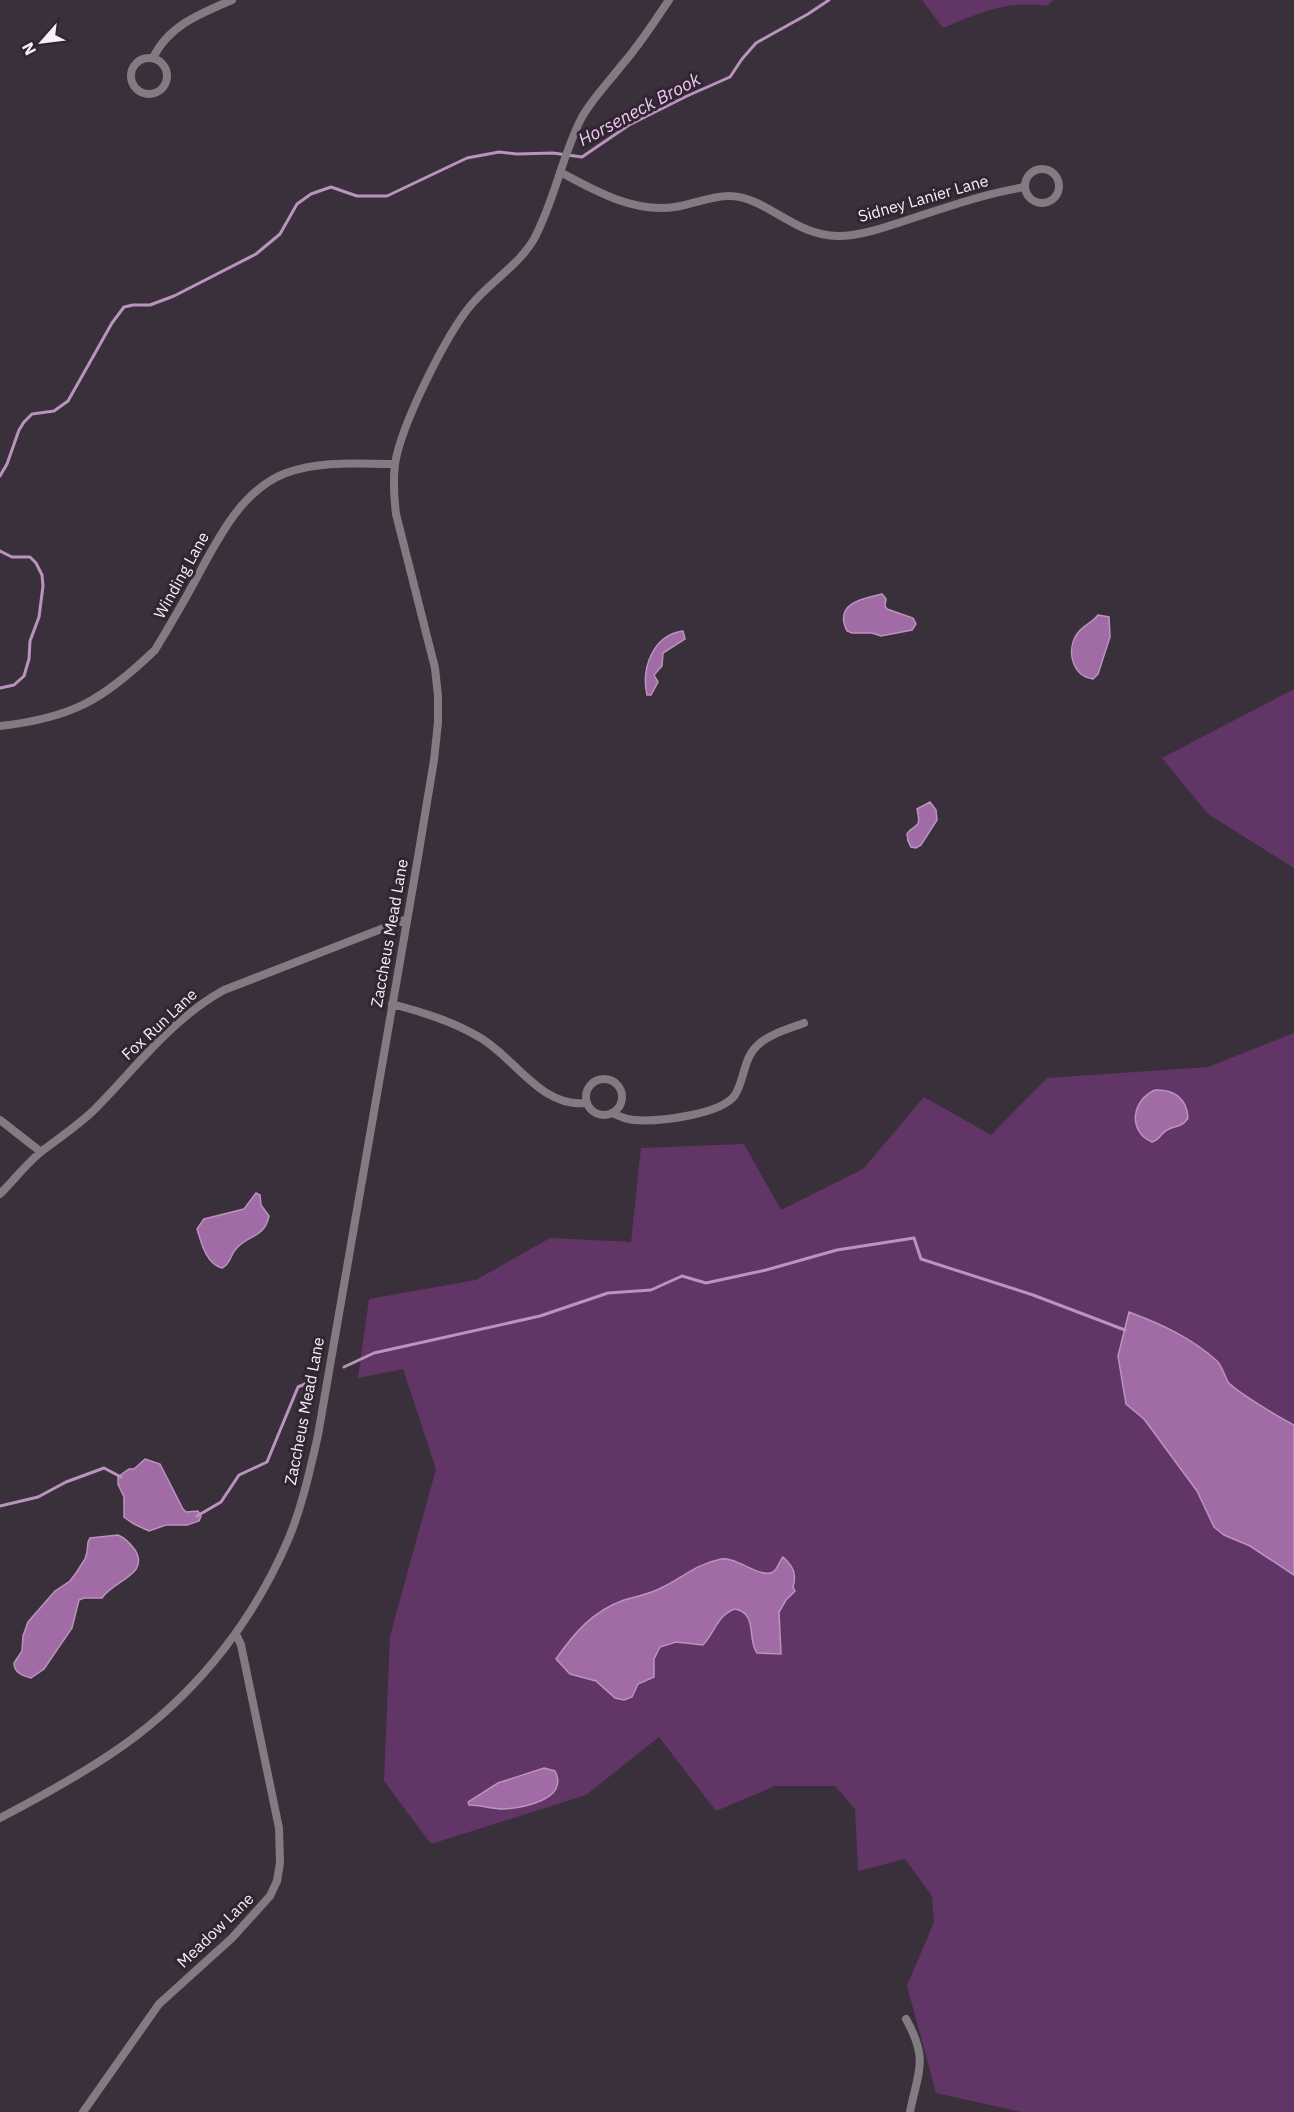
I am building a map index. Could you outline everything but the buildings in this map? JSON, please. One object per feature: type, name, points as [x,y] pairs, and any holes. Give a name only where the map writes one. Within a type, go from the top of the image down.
[{"type":"street","points":[[153,58],[158,47],[174,29],[232,0]]},
{"type":"street","name":"Zaccheus Mead Lane","points":[[0,1818],[32,1802],[135,1737],[175,1703],[236,1634],[264,1591],[289,1539],[306,1486],[320,1424],[434,760],[438,696],[435,668],[396,514],[395,464],[413,411],[454,329],[476,299],[524,252],[533,240],[546,214],[561,168],[584,114],[599,92],[623,65],[669,0]]},
{"type":"street","points":[[153,58],[161,62],[164,67],[165,83],[159,90],[150,94],[144,93],[133,85],[132,69],[138,61],[153,58]]},
{"type":"street","name":"Sidney Lanier Lane","points":[[561,168],[626,203],[646,208],[664,209],[685,206],[713,197],[732,196],[754,202],[808,232],[838,236],[870,231],[996,192],[1025,187]]},
{"type":"street","points":[[1042,168],[1057,176],[1060,184],[1057,195],[1051,201],[1044,203],[1031,200],[1025,187],[1028,175],[1042,168]]},
{"type":"street","name":"Winding Lane","points":[[0,726],[28,722],[75,710],[111,690],[141,664],[155,650],[218,539],[244,503],[273,478],[289,472],[335,464],[395,464]]},
{"type":"street","name":"Fox Run Lane","points":[[0,1194],[41,1152],[88,1115],[184,1017],[206,999],[407,919]]},
{"type":"street","points":[[392,1004],[423,1012],[480,1038],[547,1093],[569,1104],[586,1103]]},
{"type":"street","points":[[612,1113],[633,1120],[662,1120],[692,1115],[724,1104],[734,1096],[750,1053],[758,1044],[804,1023]]},
{"type":"street","points":[[600,1079],[614,1082],[622,1095],[620,1106],[607,1115],[594,1113],[586,1103],[588,1087],[600,1079]]},
{"type":"street","points":[[0,1120],[41,1152]]},
{"type":"street","name":"Meadow Lane","points":[[83,2112],[159,2004],[232,1938],[257,1912],[270,1896],[277,1881],[281,1845],[279,1828],[241,1645],[236,1634]]},
{"type":"street","points":[[906,2019],[917,2038],[921,2057],[920,2073],[910,2112]]},
{"type":"shaded area","points":[[922,0],[1054,0],[1047,6],[1019,5],[994,9],[943,28]]},
{"type":"shaded area","points":[[882,594],[886,599],[887,609],[913,618],[916,624],[912,630],[881,636],[847,631],[844,614],[847,608],[859,600]]},
{"type":"shaded area","points":[[1098,615],[1109,617],[1110,637],[1098,674],[1093,679],[1086,677],[1076,668],[1072,647],[1079,631]]},
{"type":"shaded area","points":[[683,631],[685,639],[663,653],[662,666],[654,675],[658,682],[651,695],[647,695],[646,674],[652,654],[664,639]]},
{"type":"shaded area","points":[[1294,689],[1294,868],[1208,814],[1162,758]]},
{"type":"shaded area","points":[[930,802],[936,810],[937,820],[921,845],[916,848],[911,847],[907,834],[918,823],[917,809]]},
{"type":"shaded area","points":[[1294,1033],[1294,2112],[1021,2112],[936,2093],[907,1986],[934,1922],[932,1896],[905,1859],[858,1871],[855,1809],[835,1786],[775,1786],[716,1811],[659,1737],[586,1795],[431,1844],[384,1781],[390,1636],[436,1469],[403,1369],[358,1378],[369,1299],[476,1280],[550,1238],[631,1242],[641,1148],[744,1144],[781,1210],[863,1169],[924,1097],[991,1135],[1047,1078],[1208,1067]]},
{"type":"shaded area","points":[[1155,1090],[1168,1091],[1178,1096],[1185,1105],[1188,1118],[1152,1142],[1139,1131],[1136,1116],[1141,1101]]},
{"type":"shaded area","points":[[256,1193],[260,1195],[261,1205],[269,1216],[267,1223],[260,1233],[236,1249],[225,1266],[222,1268],[216,1266],[205,1252],[197,1229],[204,1219],[244,1209]]},
{"type":"shaded area","points":[[1129,1312],[1197,1345],[1219,1363],[1232,1386],[1294,1425],[1294,1575],[1250,1546],[1224,1535],[1214,1527],[1197,1491],[1144,1419],[1126,1404],[1118,1356]]},
{"type":"shaded area","points":[[145,1459],[160,1464],[183,1509],[186,1512],[198,1511],[201,1516],[199,1521],[187,1525],[166,1525],[149,1531],[124,1517],[124,1497],[118,1484],[118,1477],[129,1469],[134,1469]]},
{"type":"shaded area","points":[[118,1535],[135,1550],[138,1566],[129,1577],[102,1598],[79,1600],[72,1628],[44,1669],[31,1678],[20,1674],[14,1663],[22,1651],[23,1636],[28,1622],[55,1591],[70,1581],[76,1573],[85,1559],[90,1538]]},
{"type":"shaded area","points":[[783,1557],[793,1570],[795,1591],[779,1612],[781,1654],[757,1653],[747,1616],[735,1609],[724,1615],[703,1645],[676,1642],[660,1647],[654,1659],[654,1677],[638,1684],[632,1697],[624,1700],[615,1698],[596,1681],[570,1674],[556,1659],[585,1624],[603,1610],[624,1600],[658,1589],[697,1567],[712,1561],[727,1559],[762,1573],[768,1573],[775,1571]]},
{"type":"shaded area","points":[[544,1768],[555,1771],[558,1781],[556,1789],[541,1801],[503,1809],[469,1805],[468,1802],[498,1783]]},
{"type":"waterway","name":"Horseneck Brook","points":[[0,476],[24,422],[32,414],[54,411],[68,401],[112,323],[124,307],[150,305],[174,296],[256,254],[280,234],[297,204],[311,194],[331,187],[357,196],[387,196],[467,158],[499,152],[553,153],[582,157],[629,125],[730,77],[756,43],[829,0]]},
{"type":"waterway","name":"Horseneck Brook","points":[[0,551],[12,557],[30,557],[42,575],[43,586],[39,617],[30,641],[29,659],[24,676],[14,685],[0,688]]},
{"type":"waterway","points":[[344,1367],[374,1353],[540,1316],[608,1293],[651,1290],[682,1276],[706,1283],[766,1270],[837,1250],[914,1238],[921,1259],[1033,1295],[1125,1330]]},
{"type":"waterway","points":[[197,1516],[221,1502],[239,1475],[267,1462],[298,1387],[305,1384]]},
{"type":"waterway","points":[[0,1506],[38,1497],[66,1482],[104,1468],[121,1477]]}]
